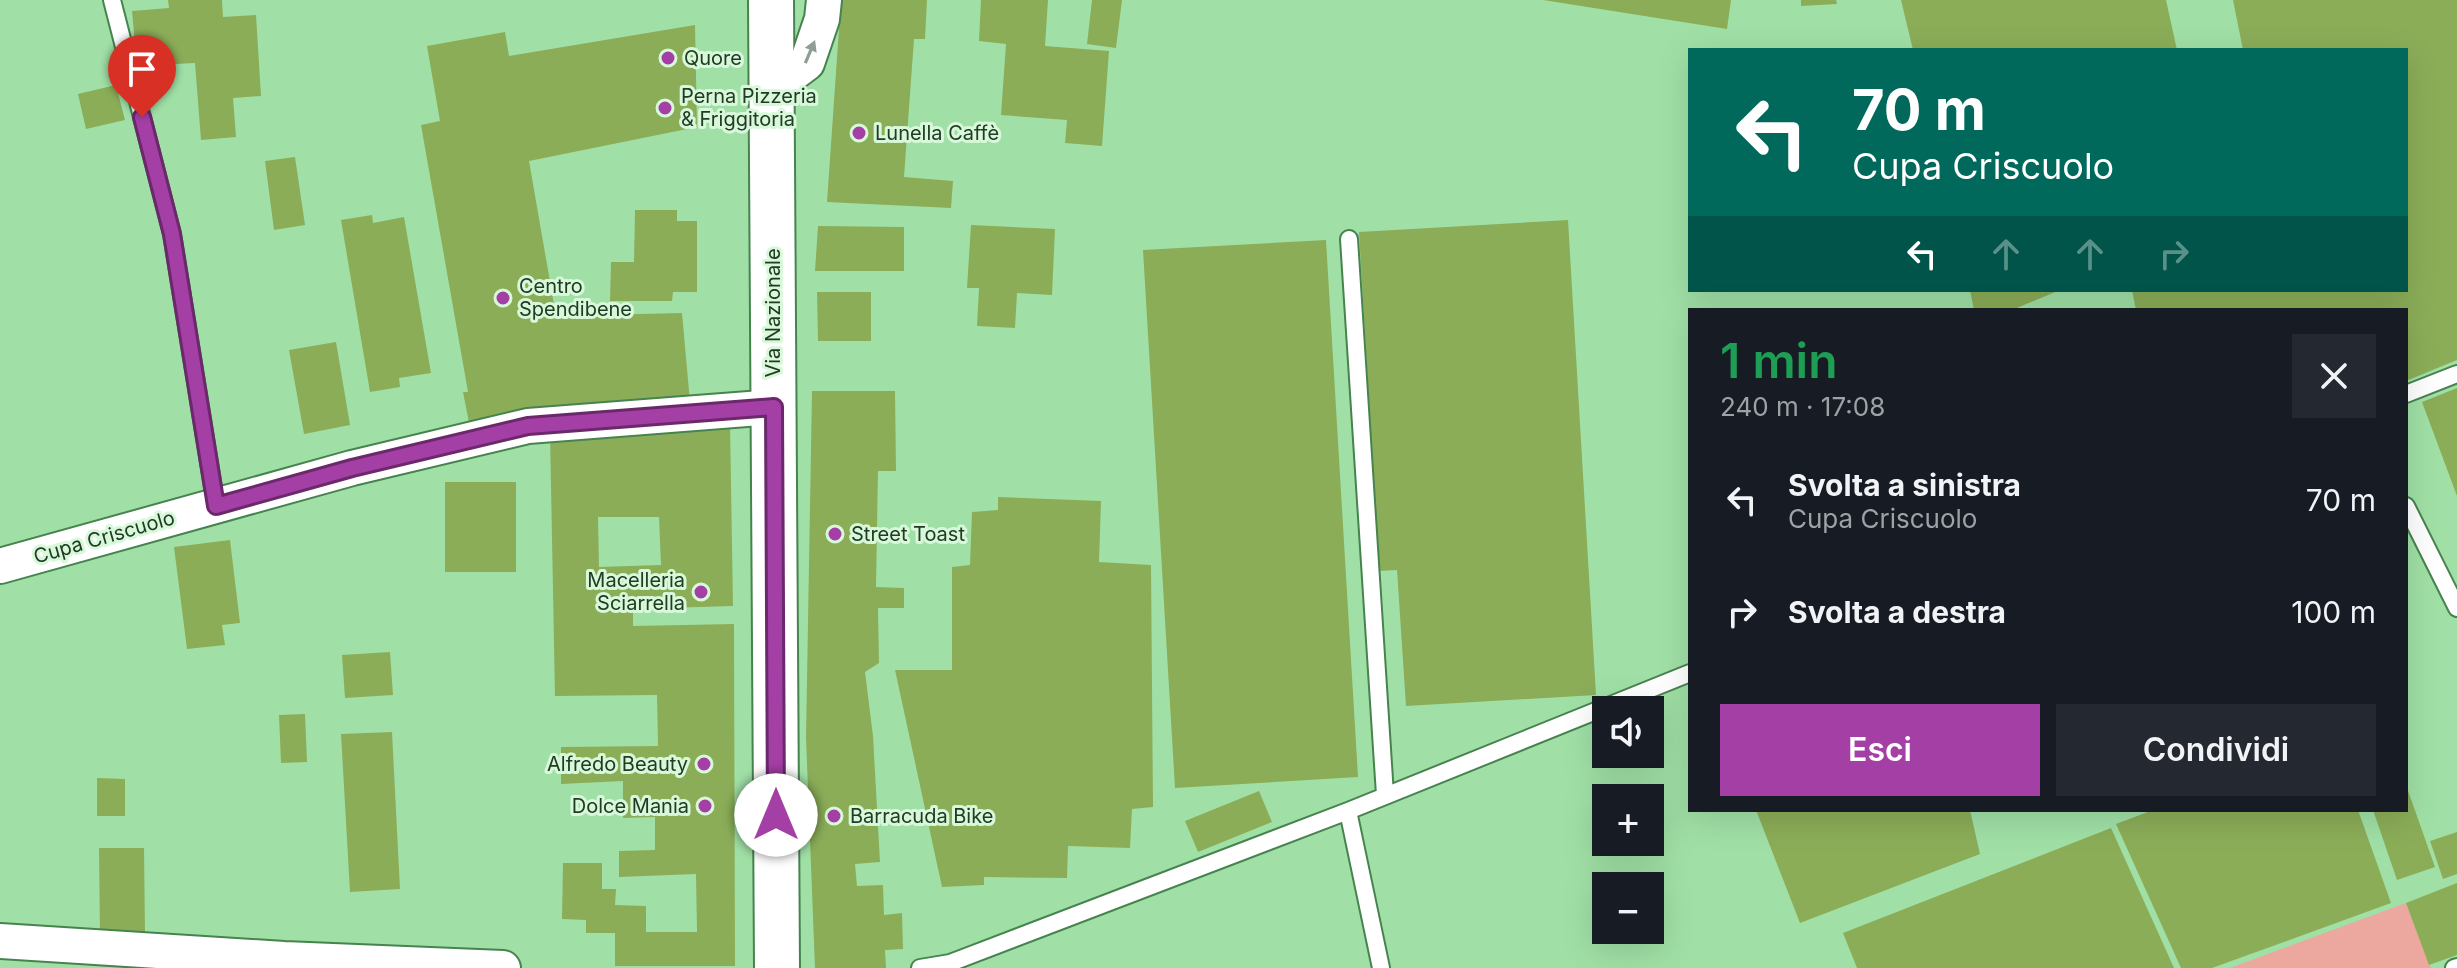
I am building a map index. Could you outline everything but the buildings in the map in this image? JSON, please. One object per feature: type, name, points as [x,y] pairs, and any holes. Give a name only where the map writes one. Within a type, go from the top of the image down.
[{"type":"main road","name":"Via Nazionale","points":[[771,0],[777,968]]},
{"type":"street","points":[[772,89],[807,63],[822,19],[824,0]]},
{"type":"street","name":"Cupa Criscuolo","points":[[0,566],[352,468],[528,426],[774,407]]},
{"type":"street","points":[[0,941],[284,959],[503,968]]},
{"type":"lane","points":[[112,0],[172,234],[216,506]]},
{"type":"lane","points":[[1349,239],[1385,795]]},
{"type":"lane","points":[[2408,393],[2457,374]]},
{"type":"lane","points":[[2408,510],[2457,608]]},
{"type":"lane","points":[[920,968],[950,963],[1348,811],[1688,674]]},
{"type":"lane","points":[[1348,811],[1381,968]]},
{"type":"shaded area","points":[[2406,903],[2431,968],[2230,968]]},
{"type":"place","name":"Quore","points":[[668,58]]},
{"type":"place","name":"Perna Pizzeria & Friggitoria","points":[[665,108]]},
{"type":"place","name":"Lunella Caffè","points":[[859,133]]},
{"type":"place","name":"Centro Spendibene","points":[[503,298]]},
{"type":"place","name":"Street Toast","points":[[835,534]]},
{"type":"place","name":"Macelleria Sciarrella","points":[[701,592]]},
{"type":"place","name":"Alfredo Beauty","points":[[704,764]]},
{"type":"place","name":"Dolce Mania","points":[[705,806]]},
{"type":"place","name":"Barracuda Bike","points":[[834,816]]},
{"type":"route","points":[[142,117],[172,234],[216,506],[352,468],[528,426],[774,407],[776,815]]}]
